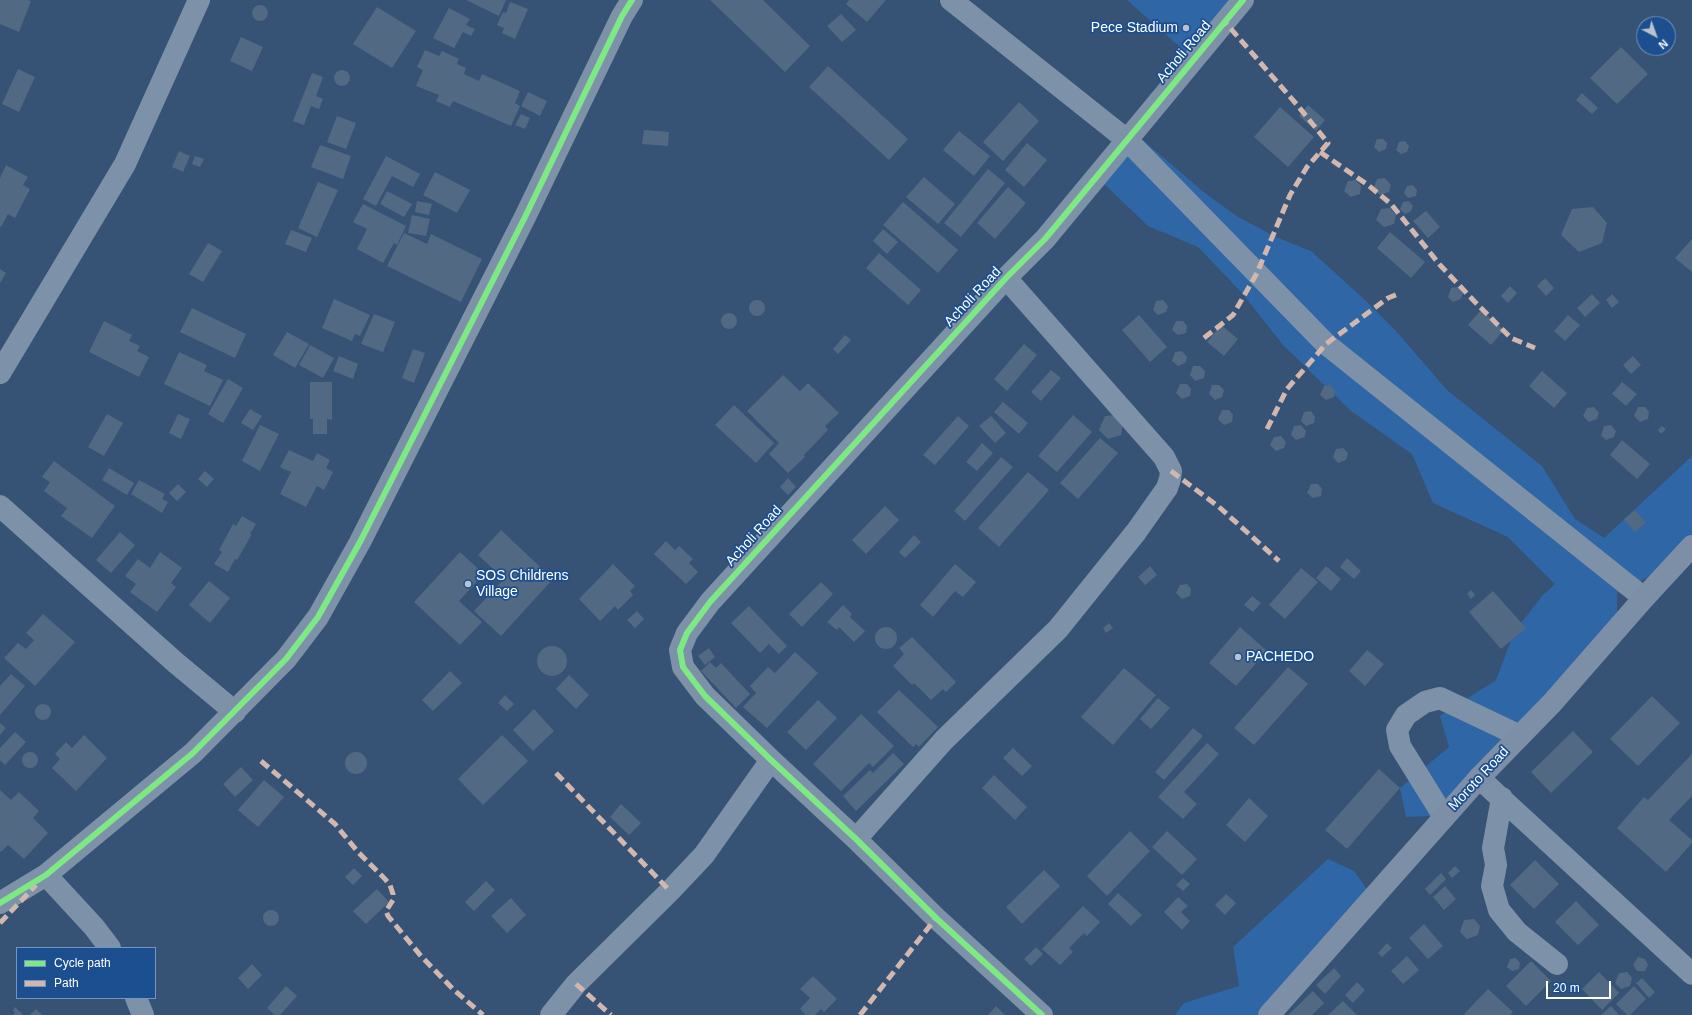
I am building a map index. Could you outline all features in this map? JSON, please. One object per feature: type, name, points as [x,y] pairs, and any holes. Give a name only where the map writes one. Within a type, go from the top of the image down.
[{"type":"main road","name":"Moroto Road","points":[[1269,1015],[1479,778],[1552,703],[1644,598],[1692,546]]},
{"type":"street","points":[[0,373],[125,164],[198,0]]},
{"type":"street","points":[[0,903],[46,875],[193,753],[286,659],[318,617],[356,548],[525,217],[622,16],[632,0]]},
{"type":"street","points":[[951,0],[1126,140],[1326,344],[1644,598]]},
{"type":"street","name":"Acholi Road","points":[[1042,1015],[936,918],[856,839],[705,696],[683,667],[680,650],[687,633],[710,602],[1006,278],[1045,239],[1243,0]]},
{"type":"street","points":[[856,839],[944,740],[1058,629],[1136,532],[1167,488],[1170,479],[1171,472],[1164,457],[1006,278]]},
{"type":"street","points":[[0,506],[176,663],[235,712]]},
{"type":"street","points":[[1444,817],[1400,746],[1397,730],[1406,715],[1425,702],[1440,698],[1520,736]]},
{"type":"street","points":[[551,1015],[576,984],[704,856],[771,760]]},
{"type":"street","points":[[1479,778],[1692,974]]},
{"type":"street","points":[[1502,798],[1493,848],[1496,865],[1492,886],[1499,910],[1516,932],[1558,964]]},
{"type":"street","points":[[46,875],[94,927],[109,947]]},
{"type":"street","points":[[136,999],[143,1015]]},
{"type":"shaded area","name":"Pece Stadium","points":[[1127,0],[1240,0],[1189,55]]},
{"type":"shaded area","points":[[1138,136],[1205,193],[1238,217],[1276,237],[1311,251],[1365,300],[1396,331],[1447,390],[1542,466],[1575,519],[1604,538],[1692,456],[1692,542],[1666,568],[1617,593],[1617,617],[1432,816],[1406,817],[1400,788],[1449,747],[1440,716],[1496,680],[1514,632],[1542,596],[1555,584],[1508,537],[1433,503],[1412,454],[1351,411],[1283,345],[1242,293],[1198,247],[1148,226],[1099,179]]},
{"type":"shaded area","points":[[1328,859],[1354,871],[1372,896],[1260,1015],[1175,1015],[1184,1003],[1239,986],[1233,947]]},
{"type":"building","points":[[0,0],[31,1],[19,32],[0,24]]},
{"type":"building","points":[[466,0],[506,0],[499,16]]},
{"type":"building","points":[[710,0],[763,0],[810,46],[785,72]]},
{"type":"building","points":[[849,0],[886,0],[867,22],[846,4]]},
{"type":"building","points":[[510,2],[528,9],[515,39],[502,33],[504,28],[497,25],[503,12],[506,13]]},
{"type":"building","points":[[257,5],[263,5],[268,10],[266,19],[263,21],[257,21],[252,16],[252,10]]},
{"type":"building","points":[[377,7],[416,31],[392,68],[353,44]]},
{"type":"building","points":[[449,8],[470,19],[466,25],[475,29],[471,36],[463,32],[454,48],[433,38]]},
{"type":"building","points":[[841,14],[856,30],[842,42],[827,26]]},
{"type":"building","points":[[241,37],[263,47],[252,71],[230,61]]},
{"type":"building","points":[[1621,47],[1648,74],[1617,104],[1590,78]]},
{"type":"building","points":[[425,50],[439,56],[442,51],[459,59],[457,64],[466,68],[464,74],[479,81],[482,74],[520,91],[515,103],[520,106],[511,126],[453,101],[450,107],[436,101],[439,95],[416,86],[423,70],[417,67]]},
{"type":"building","points":[[828,66],[908,139],[889,160],[809,87]]},
{"type":"building","points":[[18,69],[35,77],[19,112],[2,104]]},
{"type":"building","points":[[339,70],[345,70],[350,75],[348,84],[345,86],[339,86],[334,81],[334,75]]},
{"type":"building","points":[[312,73],[323,77],[316,96],[323,99],[319,109],[311,106],[304,125],[293,121]]},
{"type":"building","points":[[528,92],[547,101],[540,116],[521,106]]},
{"type":"building","points":[[1582,93],[1598,108],[1592,114],[1576,100]]},
{"type":"building","points":[[1019,102],[1039,121],[1003,161],[983,142]]},
{"type":"building","points":[[1308,105],[1325,120],[1316,131],[1299,116]]},
{"type":"building","points":[[1280,107],[1314,137],[1288,167],[1254,137]]},
{"type":"building","points":[[521,114],[530,118],[525,129],[515,125]]},
{"type":"building","points":[[337,116],[356,123],[346,149],[327,142]]},
{"type":"building","points":[[644,130],[669,132],[668,146],[642,144]]},
{"type":"building","points":[[959,131],[990,156],[974,176],[943,150]]},
{"type":"building","points":[[1377,139],[1383,139],[1387,143],[1386,149],[1379,152],[1374,147]]},
{"type":"building","points":[[1405,141],[1409,146],[1407,152],[1401,154],[1396,150],[1399,142]]},
{"type":"building","points":[[1027,143],[1047,160],[1024,187],[1005,170]]},
{"type":"building","points":[[320,145],[351,156],[343,179],[311,167]]},
{"type":"building","points":[[179,151],[190,156],[183,172],[172,167]]},
{"type":"building","points":[[195,156],[204,159],[200,167],[192,164]]},
{"type":"building","points":[[386,156],[420,174],[413,187],[392,176],[376,206],[363,199]]},
{"type":"building","points":[[6,165],[28,177],[23,185],[30,189],[15,218],[8,214],[1,227],[0,178]]},
{"type":"building","points":[[988,169],[1005,183],[961,237],[944,223]]},
{"type":"building","points":[[435,172],[470,190],[457,213],[423,195]]},
{"type":"building","points":[[924,177],[955,204],[938,224],[906,197]]},
{"type":"building","points":[[1385,178],[1391,185],[1389,192],[1380,195],[1373,189],[1377,179]]},
{"type":"building","points":[[1356,180],[1361,186],[1360,194],[1351,197],[1344,191],[1348,181]]},
{"type":"building","points":[[318,182],[338,190],[317,237],[298,228]]},
{"type":"building","points":[[1413,185],[1417,190],[1416,196],[1408,198],[1404,193],[1407,186]]},
{"type":"building","points":[[1008,187],[1026,203],[995,239],[977,223]]},
{"type":"building","points":[[387,191],[412,204],[404,217],[380,204]]},
{"type":"building","points":[[417,201],[432,204],[429,215],[415,212]]},
{"type":"building","points":[[1409,201],[1413,206],[1411,211],[1405,214],[1400,209],[1403,202]]},
{"type":"building","points":[[903,202],[958,250],[938,273],[883,225]]},
{"type":"building","points":[[363,204],[406,226],[397,245],[394,243],[383,263],[357,249],[367,229],[353,222]]},
{"type":"building","points":[[1593,207],[1607,223],[1602,243],[1579,252],[1561,235],[1572,209]]},
{"type":"building","points":[[1390,208],[1396,215],[1394,224],[1384,227],[1376,220],[1381,209]]},
{"type":"building","points":[[1426,211],[1440,227],[1428,238],[1413,221]]},
{"type":"building","points":[[412,215],[430,219],[426,236],[408,233]]},
{"type":"building","points":[[883,229],[898,242],[887,254],[873,241]]},
{"type":"building","points":[[291,230],[312,238],[306,252],[285,244]]},
{"type":"building","points":[[1390,232],[1425,262],[1411,278],[1377,248]]},
{"type":"building","points":[[404,233],[427,244],[431,234],[482,259],[461,302],[387,266]]},
{"type":"building","points":[[1692,239],[1692,272],[1675,258]]},
{"type":"building","points":[[208,243],[222,251],[203,282],[189,274]]},
{"type":"building","points":[[879,253],[921,290],[908,305],[866,268]]},
{"type":"building","points":[[0,269],[6,273],[0,283]]},
{"type":"building","points":[[1545,278],[1554,288],[1546,296],[1537,286]]},
{"type":"building","points":[[1510,286],[1517,293],[1508,303],[1501,296]]},
{"type":"building","points":[[1458,287],[1463,293],[1461,299],[1453,302],[1448,297],[1451,288]]},
{"type":"building","points":[[1592,294],[1600,303],[1585,317],[1577,308]]},
{"type":"building","points":[[1612,294],[1619,302],[1612,308],[1606,300]]},
{"type":"building","points":[[334,299],[370,315],[360,336],[355,334],[352,341],[322,328]]},
{"type":"building","points":[[754,300],[760,300],[765,305],[763,314],[760,316],[754,316],[749,311],[749,305]]},
{"type":"building","points":[[1163,300],[1168,306],[1166,312],[1158,315],[1153,310],[1156,301]]},
{"type":"building","points":[[192,308],[246,334],[235,358],[180,332]]},
{"type":"building","points":[[1481,310],[1504,330],[1491,345],[1468,325]]},
{"type":"building","points":[[726,313],[732,313],[737,318],[735,327],[732,329],[726,329],[721,324],[721,318]]},
{"type":"building","points":[[374,314],[395,322],[383,352],[361,344]]},
{"type":"building","points":[[1139,315],[1167,347],[1150,362],[1122,330]]},
{"type":"building","points":[[1568,315],[1580,325],[1565,341],[1554,331]]},
{"type":"building","points":[[104,321],[132,335],[129,341],[140,346],[137,351],[149,357],[139,377],[89,352]]},
{"type":"building","points":[[1176,321],[1183,321],[1187,326],[1186,333],[1178,335],[1172,330]]},
{"type":"building","points":[[1221,325],[1238,339],[1224,356],[1207,342]]},
{"type":"building","points":[[287,332],[309,344],[295,368],[273,355]]},
{"type":"building","points":[[845,335],[851,340],[838,354],[833,349]]},
{"type":"building","points":[[1024,344],[1037,355],[1007,391],[994,379]]},
{"type":"building","points":[[310,345],[334,358],[323,378],[299,365]]},
{"type":"building","points":[[413,349],[425,353],[414,383],[402,378]]},
{"type":"building","points":[[1182,351],[1187,357],[1185,363],[1178,366],[1172,361],[1175,352]]},
{"type":"building","points":[[179,352],[207,365],[204,371],[223,380],[210,406],[164,384]]},
{"type":"building","points":[[339,356],[358,364],[353,379],[333,371]]},
{"type":"building","points":[[1633,356],[1641,365],[1631,374],[1623,365]]},
{"type":"building","points":[[1193,366],[1200,366],[1205,371],[1204,378],[1195,381],[1190,375]]},
{"type":"building","points":[[1051,370],[1061,378],[1041,401],[1031,392]]},
{"type":"building","points":[[1542,371],[1567,393],[1554,408],[1529,386]]},
{"type":"building","points":[[783,375],[800,391],[808,383],[839,413],[825,426],[828,430],[804,455],[805,457],[788,473],[769,454],[779,443],[747,411]]},
{"type":"building","points":[[228,379],[243,388],[223,423],[208,414]]},
{"type":"building","points":[[310,382],[332,382],[332,420],[327,419],[327,434],[313,434],[313,419],[310,419]]},
{"type":"building","points":[[1622,382],[1637,394],[1626,406],[1612,394]]},
{"type":"building","points":[[1180,384],[1187,384],[1191,389],[1190,396],[1182,399],[1176,393]]},
{"type":"building","points":[[1212,385],[1219,385],[1224,390],[1222,397],[1215,400],[1209,394]]},
{"type":"building","points":[[1330,385],[1335,391],[1334,397],[1326,400],[1320,395],[1324,386]]},
{"type":"building","points":[[1003,402],[1028,423],[1019,434],[994,412]]},
{"type":"building","points":[[734,405],[774,443],[756,463],[715,425]]},
{"type":"building","points":[[1594,407],[1599,413],[1597,419],[1589,422],[1583,416],[1587,408]]},
{"type":"building","points":[[1638,407],[1645,407],[1649,412],[1648,419],[1640,422],[1634,416]]},
{"type":"building","points":[[250,409],[262,416],[253,430],[241,423]]},
{"type":"building","points":[[1222,410],[1229,410],[1233,415],[1232,422],[1224,425],[1218,419]]},
{"type":"building","points":[[1311,411],[1315,417],[1314,423],[1306,426],[1301,421],[1304,412]]},
{"type":"building","points":[[107,414],[123,423],[104,456],[88,447]]},
{"type":"building","points":[[178,414],[190,419],[181,439],[169,433]]},
{"type":"building","points":[[1073,415],[1092,432],[1057,472],[1038,456]]},
{"type":"building","points":[[1116,415],[1123,424],[1121,435],[1108,439],[1099,430],[1105,416]]},
{"type":"building","points":[[958,416],[969,426],[935,465],[923,455]]},
{"type":"building","points":[[991,416],[1006,433],[995,443],[979,426]]},
{"type":"building","points":[[260,425],[279,434],[260,471],[242,461]]},
{"type":"building","points":[[1301,425],[1306,431],[1305,437],[1296,440],[1291,435],[1294,426]]},
{"type":"building","points":[[1611,425],[1616,431],[1614,437],[1606,440],[1601,435],[1604,426]]},
{"type":"building","points":[[1662,426],[1666,429],[1661,434],[1658,430]]},
{"type":"building","points":[[1281,436],[1286,442],[1284,448],[1276,451],[1270,445],[1274,437]]},
{"type":"building","points":[[1100,438],[1118,453],[1078,499],[1060,483]]},
{"type":"building","points":[[1622,440],[1650,464],[1637,479],[1610,455]]},
{"type":"building","points":[[982,443],[993,453],[977,471],[966,462]]},
{"type":"building","points":[[1343,448],[1348,453],[1346,460],[1338,463],[1333,457],[1336,449]]},
{"type":"building","points":[[289,450],[313,461],[317,453],[330,460],[326,468],[333,472],[324,490],[317,486],[306,507],[280,494],[291,472],[280,467]]},
{"type":"building","points":[[1001,457],[1013,467],[965,521],[954,511]]},
{"type":"building","points":[[54,461],[115,506],[92,538],[61,516],[67,508],[44,491],[50,482],[42,477]]},
{"type":"building","points":[[109,468],[134,483],[127,495],[102,480]]},
{"type":"building","points":[[205,471],[214,479],[207,487],[198,479]]},
{"type":"building","points":[[1028,472],[1049,490],[999,547],[978,528]]},
{"type":"building","points":[[788,478],[796,487],[788,495],[780,487]]},
{"type":"building","points":[[139,480],[165,494],[162,499],[168,502],[162,513],[131,494]]},
{"type":"building","points":[[178,484],[186,492],[177,501],[169,493]]},
{"type":"building","points":[[1311,484],[1318,484],[1322,489],[1321,496],[1313,498],[1307,493]]},
{"type":"building","points":[[885,506],[899,520],[866,554],[852,540]]},
{"type":"building","points":[[1635,510],[1646,523],[1635,532],[1624,519]]},
{"type":"building","points":[[242,516],[256,524],[237,560],[235,559],[228,572],[214,564],[222,552],[219,550],[233,524],[236,526]]},
{"type":"building","points":[[501,530],[553,579],[501,636],[474,611],[504,579],[478,555]]},
{"type":"building","points":[[120,532],[135,545],[111,573],[96,560]]},
{"type":"building","points":[[914,535],[921,542],[905,558],[899,552]]},
{"type":"building","points":[[666,541],[675,550],[679,546],[693,559],[689,563],[698,572],[686,584],[654,554]]},
{"type":"building","points":[[160,552],[182,568],[171,583],[176,587],[157,612],[130,592],[136,584],[125,576],[138,559],[150,568]]},
{"type":"building","points":[[460,552],[484,574],[459,601],[482,622],[460,645],[414,602]]},
{"type":"building","points":[[1347,558],[1361,571],[1354,579],[1340,567]]},
{"type":"building","points":[[613,564],[635,586],[630,591],[633,595],[618,610],[615,606],[600,621],[579,599]]},
{"type":"building","points":[[955,564],[976,582],[963,597],[955,591],[933,617],[920,605]]},
{"type":"building","points":[[1150,566],[1157,575],[1145,585],[1138,577]]},
{"type":"building","points":[[1326,566],[1341,579],[1331,591],[1316,578]]},
{"type":"building","points":[[1301,568],[1318,582],[1285,619],[1269,605]]},
{"type":"building","points":[[209,581],[230,598],[210,623],[189,605]]},
{"type":"building","points":[[821,582],[833,594],[802,627],[789,614]]},
{"type":"building","points":[[1187,584],[1191,589],[1190,596],[1182,599],[1176,593],[1180,585]]},
{"type":"building","points":[[1471,590],[1475,595],[1471,599],[1467,594]]},
{"type":"building","points":[[1493,591],[1526,628],[1501,649],[1469,612]]},
{"type":"building","points":[[1252,596],[1261,603],[1253,612],[1244,605]]},
{"type":"building","points":[[843,605],[852,614],[850,617],[865,631],[854,642],[839,627],[837,630],[827,622]]},
{"type":"building","points":[[749,606],[787,646],[779,654],[769,644],[760,653],[731,623]]},
{"type":"building","points":[[637,611],[644,619],[635,628],[627,620]]},
{"type":"building","points":[[43,614],[75,642],[35,686],[4,658],[18,643],[26,649],[34,640],[26,633]]},
{"type":"building","points":[[1109,623],[1113,628],[1106,633],[1103,628]]},
{"type":"building","points":[[882,627],[890,627],[897,634],[897,642],[890,649],[882,649],[875,642],[875,634]]},
{"type":"building","name":"PACHEDO","points":[[1240,627],[1267,651],[1236,686],[1209,663]]},
{"type":"building","points":[[912,637],[956,682],[946,692],[943,689],[931,700],[914,683],[912,685],[893,666],[904,654],[899,648]]},
{"type":"building","points":[[552,646],[562,651],[567,661],[562,671],[552,676],[542,671],[537,661],[542,651]]},
{"type":"building","points":[[709,648],[715,657],[705,665],[698,656]]},
{"type":"building","points":[[1367,650],[1384,664],[1365,686],[1349,671]]},
{"type":"building","points":[[795,652],[818,673],[767,728],[743,707],[756,693],[750,686],[768,667],[775,673]]},
{"type":"building","points":[[710,662],[716,668],[721,663],[750,694],[736,708],[701,671]]},
{"type":"building","points":[[1288,667],[1308,684],[1254,745],[1234,728]]},
{"type":"building","points":[[1124,668],[1156,695],[1113,745],[1081,717]]},
{"type":"building","points":[[450,671],[462,683],[433,711],[422,700]]},
{"type":"building","points":[[11,674],[25,686],[0,715],[0,686]]},
{"type":"building","points":[[569,675],[589,695],[576,709],[556,689]]},
{"type":"building","points":[[899,690],[938,727],[919,747],[916,744],[913,747],[877,712]]},
{"type":"building","points":[[505,695],[514,704],[507,711],[498,703]]},
{"type":"building","points":[[1652,696],[1680,723],[1638,766],[1610,739]]},
{"type":"building","points":[[1158,698],[1170,708],[1151,729],[1140,719]]},
{"type":"building","points":[[818,700],[837,718],[806,750],[787,732]]},
{"type":"building","points":[[40,704],[46,704],[51,709],[49,718],[46,720],[40,720],[35,715],[35,709]]},
{"type":"building","points":[[534,709],[554,731],[533,751],[513,730]]},
{"type":"building","points":[[861,714],[894,746],[873,767],[869,763],[841,791],[813,764]]},
{"type":"building","points":[[0,723],[6,728],[0,735]]},
{"type":"building","points":[[1193,728],[1203,736],[1164,780],[1155,772]]},
{"type":"building","points":[[1573,731],[1593,752],[1551,793],[1531,772]]},
{"type":"building","points":[[15,732],[26,742],[5,765],[0,760],[0,748]]},
{"type":"building","points":[[84,735],[107,758],[76,791],[52,768],[60,759],[55,754],[66,742],[72,748]]},
{"type":"building","points":[[502,735],[528,761],[483,805],[458,779]]},
{"type":"building","points":[[1207,743],[1219,754],[1184,792],[1197,804],[1183,819],[1158,797]]},
{"type":"building","points":[[1013,748],[1032,766],[1022,776],[1003,758]]},
{"type":"building","points":[[27,752],[33,752],[38,757],[36,766],[33,768],[27,768],[22,763],[22,757]]},
{"type":"building","points":[[356,752],[364,755],[367,763],[364,771],[356,774],[348,771],[345,763],[348,755]]},
{"type":"building","points":[[893,753],[904,764],[856,811],[843,796],[870,770],[873,773]]},
{"type":"building","points":[[1692,754],[1692,796],[1669,820],[1692,840],[1692,843],[1666,872],[1617,828],[1644,797],[1648,800]]},
{"type":"building","points":[[241,767],[253,780],[235,797],[223,784]]},
{"type":"building","points":[[1379,769],[1400,788],[1347,849],[1325,830]]},
{"type":"building","points":[[994,775],[1027,807],[1015,820],[982,788]]},
{"type":"building","points":[[264,780],[284,797],[258,827],[238,810]]},
{"type":"building","points":[[0,790],[11,800],[19,792],[39,811],[33,818],[48,833],[24,859],[8,845],[1,852],[0,851]]},
{"type":"building","points":[[1249,798],[1268,816],[1245,842],[1226,825]]},
{"type":"building","points":[[621,804],[641,823],[629,835],[610,817]]},
{"type":"building","points":[[1130,831],[1150,851],[1107,896],[1087,876]]},
{"type":"building","points":[[1167,831],[1197,859],[1182,875],[1152,847]]},
{"type":"building","points":[[1535,860],[1559,884],[1534,909],[1510,885]]},
{"type":"building","points":[[1455,866],[1460,871],[1452,878],[1448,873]]},
{"type":"building","points":[[354,868],[362,876],[353,885],[345,877]]},
{"type":"building","points":[[1044,870],[1060,886],[1022,924],[1006,907]]},
{"type":"building","points":[[1441,873],[1446,879],[1430,895],[1425,889]]},
{"type":"building","points":[[1183,878],[1190,884],[1183,891],[1176,885]]},
{"type":"building","points":[[486,881],[495,890],[474,911],[465,902]]},
{"type":"building","points":[[1445,886],[1456,899],[1444,910],[1433,897]]},
{"type":"building","points":[[377,889],[389,902],[366,924],[353,911]]},
{"type":"building","points":[[1118,893],[1142,915],[1131,926],[1108,904]]},
{"type":"building","points":[[1226,894],[1236,903],[1225,915],[1215,905]]},
{"type":"building","points":[[1178,897],[1188,906],[1181,912],[1190,921],[1182,930],[1164,912]]},
{"type":"building","points":[[511,898],[526,915],[507,933],[491,916]]},
{"type":"building","points":[[1576,901],[1599,925],[1578,945],[1555,922]]},
{"type":"building","points":[[1083,906],[1100,922],[1087,936],[1084,933],[1069,948],[1073,952],[1060,965],[1042,949]]},
{"type":"building","points":[[268,910],[274,910],[279,915],[277,924],[274,926],[268,926],[263,921],[263,915]]},
{"type":"building","points":[[1474,919],[1480,926],[1478,935],[1467,939],[1460,932],[1464,920]]},
{"type":"building","points":[[1424,924],[1443,946],[1428,959],[1409,938]]},
{"type":"building","points":[[1387,943],[1392,948],[1382,957],[1378,953]]},
{"type":"building","points":[[1036,947],[1043,954],[1031,966],[1024,959]]},
{"type":"building","points":[[1407,956],[1419,970],[1403,984],[1391,971]]},
{"type":"building","points":[[1638,957],[1645,959],[1648,965],[1645,971],[1637,971],[1633,965]]},
{"type":"building","points":[[1516,958],[1520,963],[1519,969],[1512,971],[1507,967],[1510,959]]},
{"type":"building","points":[[1531,961],[1551,981],[1526,1006],[1506,986]]},
{"type":"building","points":[[252,964],[262,975],[248,989],[238,978]]},
{"type":"building","points":[[1334,968],[1341,976],[1325,994],[1316,985]]},
{"type":"building","points":[[1599,972],[1619,993],[1602,1010],[1582,989]]},
{"type":"building","points":[[1627,972],[1632,978],[1630,986],[1621,989],[1615,983],[1619,973]]},
{"type":"building","points":[[813,976],[837,999],[824,1012],[821,1009],[815,1015],[806,1015],[800,1009],[810,998],[800,989]]},
{"type":"building","points":[[1642,978],[1655,992],[1649,998],[1636,983]]},
{"type":"building","points":[[1357,982],[1365,990],[1353,1003],[1345,995]]},
{"type":"building","points":[[286,986],[297,996],[280,1015],[275,1015],[267,1008]]},
{"type":"building","points":[[1634,986],[1646,999],[1630,1015],[1627,1015],[1616,1004]]},
{"type":"building","points":[[1488,989],[1513,1012],[1510,1015],[1465,1015],[1464,1014]]},
{"type":"building","points":[[1313,991],[1324,1003],[1312,1015],[1288,1015]]},
{"type":"building","points":[[1343,1001],[1357,1015],[1328,1015]]},
{"type":"building","points":[[996,1006],[1005,1015],[988,1015]]},
{"type":"building","points":[[1611,1006],[1619,1015],[1601,1015]]},
{"type":"building","points":[[15,1007],[23,1015],[13,1015],[15,1013],[13,1010]]},
{"type":"building","points":[[36,1009],[42,1015],[30,1015]]},
{"type":"marked path","points":[[1204,338],[1233,315],[1257,273],[1290,195],[1307,167],[1328,143],[1225,22]]},
{"type":"marked path","points":[[1320,152],[1368,185],[1391,204],[1440,265],[1475,302],[1511,338],[1535,348]]},
{"type":"marked path","points":[[1267,429],[1287,389],[1326,344],[1388,298],[1398,294]]},
{"type":"marked path","points":[[1171,471],[1219,507],[1279,561]]},
{"type":"marked path","points":[[261,761],[335,824],[358,852],[385,879],[390,885],[393,894],[393,900],[386,911],[388,916],[421,956],[453,989],[483,1015]]},
{"type":"marked path","points":[[556,773],[670,891]]},
{"type":"marked path","points":[[0,923],[36,885]]},
{"type":"marked path","points":[[860,1015],[936,918]]},
{"type":"marked path","points":[[576,984],[611,1015]]},
{"type":"cycle path","points":[[0,903],[46,875],[193,753],[286,659],[318,617],[360,542],[525,217],[622,16],[632,0]]},
{"type":"cycle path","points":[[1042,1015],[936,918],[856,839],[705,696],[683,667],[680,650],[687,633],[710,602],[1006,278],[1045,239],[1243,0]]},
{"type":"place","name":"Pece Stadium","points":[[1186,28]]},
{"type":"place","name":"SOS Childrens Village","points":[[468,584]]},
{"type":"place","name":"PACHEDO","points":[[1238,657]]}]
